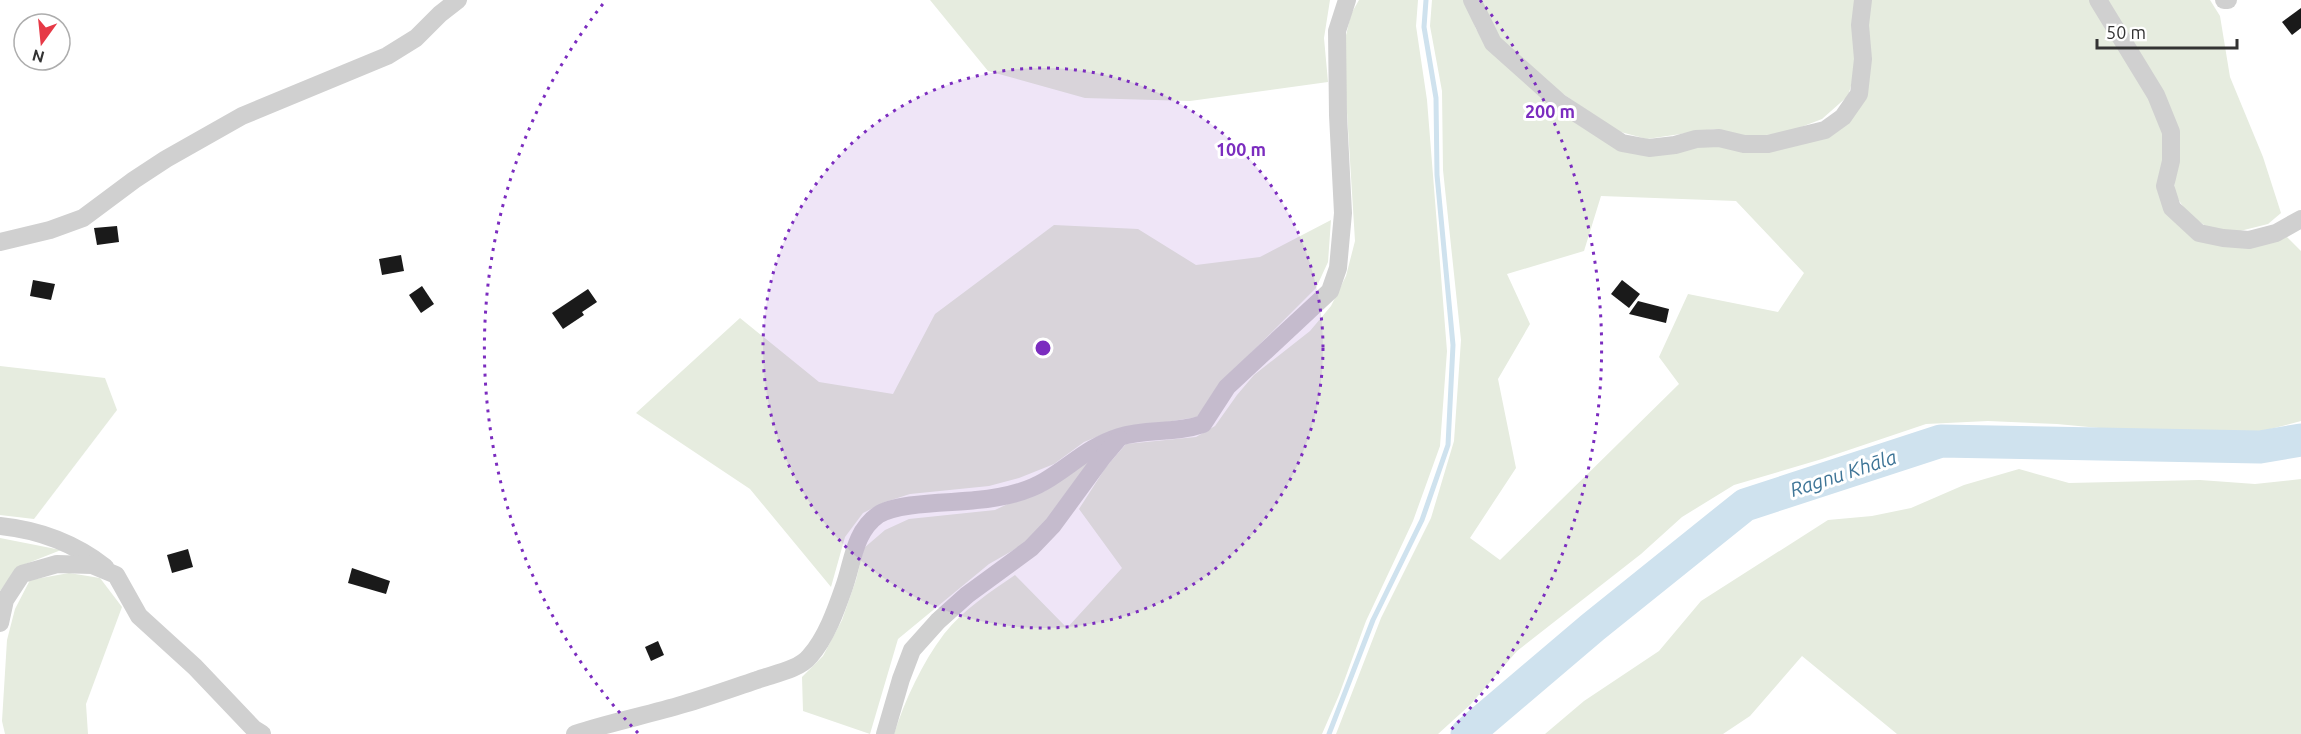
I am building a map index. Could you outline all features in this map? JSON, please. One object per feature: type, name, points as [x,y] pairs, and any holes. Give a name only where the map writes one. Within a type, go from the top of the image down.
[{"type":"street","points":[[0,242],[50,230],[83,218],[166,159],[242,116],[387,56],[416,38],[458,0]]},
{"type":"street","points":[[575,734],[682,705],[792,668],[809,658],[832,616],[845,585],[851,558],[862,534],[879,514],[930,503],[965,502],[1013,493],[1043,482],[1092,447],[1143,432],[1172,432],[1203,424],[1227,387],[1330,291],[1338,268],[1343,213],[1337,31],[1347,0]]},
{"type":"street","points":[[1472,0],[1493,43],[1559,102],[1622,143],[1649,148],[1675,145],[1696,139],[1719,138],[1744,144],[1768,144],[1825,130],[1843,117],[1859,94],[1863,58],[1860,25],[1863,0]]},
{"type":"street","points":[[2098,0],[2156,95],[2171,132],[2170,161],[2165,186],[2172,208],[2199,233],[2223,238],[2249,240],[2276,233],[2301,219]]},
{"type":"street","points":[[885,734],[912,650],[938,621],[967,595],[1031,548],[1053,525],[1120,437]]},
{"type":"street","points":[[0,526],[56,538],[87,553],[116,575],[139,616],[195,667],[254,729],[262,734]]},
{"type":"street","points":[[0,623],[5,600],[22,574],[57,564],[92,565],[116,575]]},
{"type":"shaded area","points":[[930,0],[1330,0],[1324,38],[1328,82],[1190,101],[1085,98],[988,71]]},
{"type":"shaded area","points":[[1359,0],[1418,0],[1416,26],[1427,100],[1447,351],[1440,446],[1413,521],[1366,621],[1322,734],[894,734],[915,682],[928,657],[944,634],[968,609],[1015,575],[1067,628],[1122,568],[1079,509],[1106,467],[1126,444],[1196,437],[1215,426],[1254,375],[1310,331],[1331,306],[1346,276],[1355,241],[1343,48],[1351,14]]},
{"type":"shaded area","points":[[1432,0],[1465,0],[1476,29],[1490,48],[1593,134],[1725,147],[1849,121],[1868,0],[2091,0],[2151,102],[2166,137],[2164,163],[2189,232],[2283,233],[2301,251],[2301,421],[2251,434],[2206,438],[2057,424],[1988,421],[1926,424],[1822,459],[1734,485],[1682,517],[1641,554],[1517,651],[1471,704],[1438,734],[1336,734],[1381,618],[1431,518],[1454,441],[1461,340],[1443,170],[1442,91],[1430,26]],"holes":[[[1601,196],[1736,201],[1804,273],[1778,312],[1688,294],[1659,357],[1679,384],[1500,560],[1470,538],[1516,468],[1498,379],[1530,324],[1507,274],[1584,251]]]},
{"type":"shaded area","points":[[1478,0],[1857,0],[1857,65],[1848,96],[1822,119],[1783,134],[1745,136],[1714,129],[1647,139],[1617,131],[1556,89],[1515,54],[1490,27]]},
{"type":"shaded area","points":[[2107,0],[2210,0],[2220,16],[2230,77],[2263,157],[2281,213],[2268,224],[2240,231],[2210,229],[2188,214],[2174,193],[2177,132]]},
{"type":"shaded area","points":[[1331,220],[1328,262],[1316,288],[1225,379],[1197,417],[1111,431],[1084,442],[1054,464],[1019,478],[989,486],[910,494],[885,502],[863,513],[845,537],[831,587],[750,489],[636,413],[740,318],[819,382],[893,394],[935,314],[1054,225],[1138,229],[1196,265],[1260,257]]},
{"type":"shaded area","points":[[0,366],[105,378],[117,410],[34,519],[0,515]]},
{"type":"shaded area","points":[[1096,454],[1048,523],[1024,544],[989,564],[898,639],[870,734],[803,711],[802,677],[823,656],[842,620],[864,548],[885,530],[909,519],[995,510],[1045,491]]},
{"type":"shaded area","points":[[2019,469],[2069,483],[2200,480],[2255,484],[2301,479],[2301,734],[1897,734],[1802,656],[1750,716],[1723,734],[1545,734],[1584,701],[1659,651],[1701,601],[1828,520],[1872,516],[1911,508],[1964,485]]},
{"type":"shaded area","points":[[0,538],[61,550],[18,567],[0,591]]},
{"type":"shaded area","points":[[69,573],[100,578],[122,607],[86,704],[88,734],[5,734],[2,721],[7,640],[15,609],[30,580]]},
{"type":"building","points":[[2301,8],[2301,28],[2292,35],[2282,22]]},
{"type":"building","points":[[117,226],[119,242],[97,245],[94,228]]},
{"type":"building","points":[[401,255],[404,271],[382,275],[379,259]]},
{"type":"building","points":[[33,280],[55,284],[51,300],[30,296]]},
{"type":"building","points":[[1622,280],[1640,294],[1629,308],[1611,294]]},
{"type":"building","points":[[422,286],[434,304],[421,313],[409,295]]},
{"type":"building","points":[[588,289],[597,302],[582,312],[584,315],[563,329],[552,313]]},
{"type":"building","points":[[1638,301],[1669,309],[1666,323],[1629,314]]},
{"type":"building","points":[[188,549],[193,567],[172,573],[167,555]]},
{"type":"building","points":[[352,568],[390,581],[386,594],[348,583]]},
{"type":"building","points":[[658,641],[664,655],[651,661],[645,647]]},
{"type":"waterway","points":[[1329,734],[1373,620],[1422,520],[1448,445],[1453,345],[1437,175],[1436,98],[1424,27],[1426,0]]},
{"type":"waterway","name":"Ragnu Khāla","points":[[1467,734],[1593,627],[1745,505],[1941,441],[2260,447],[2301,440]]}]
